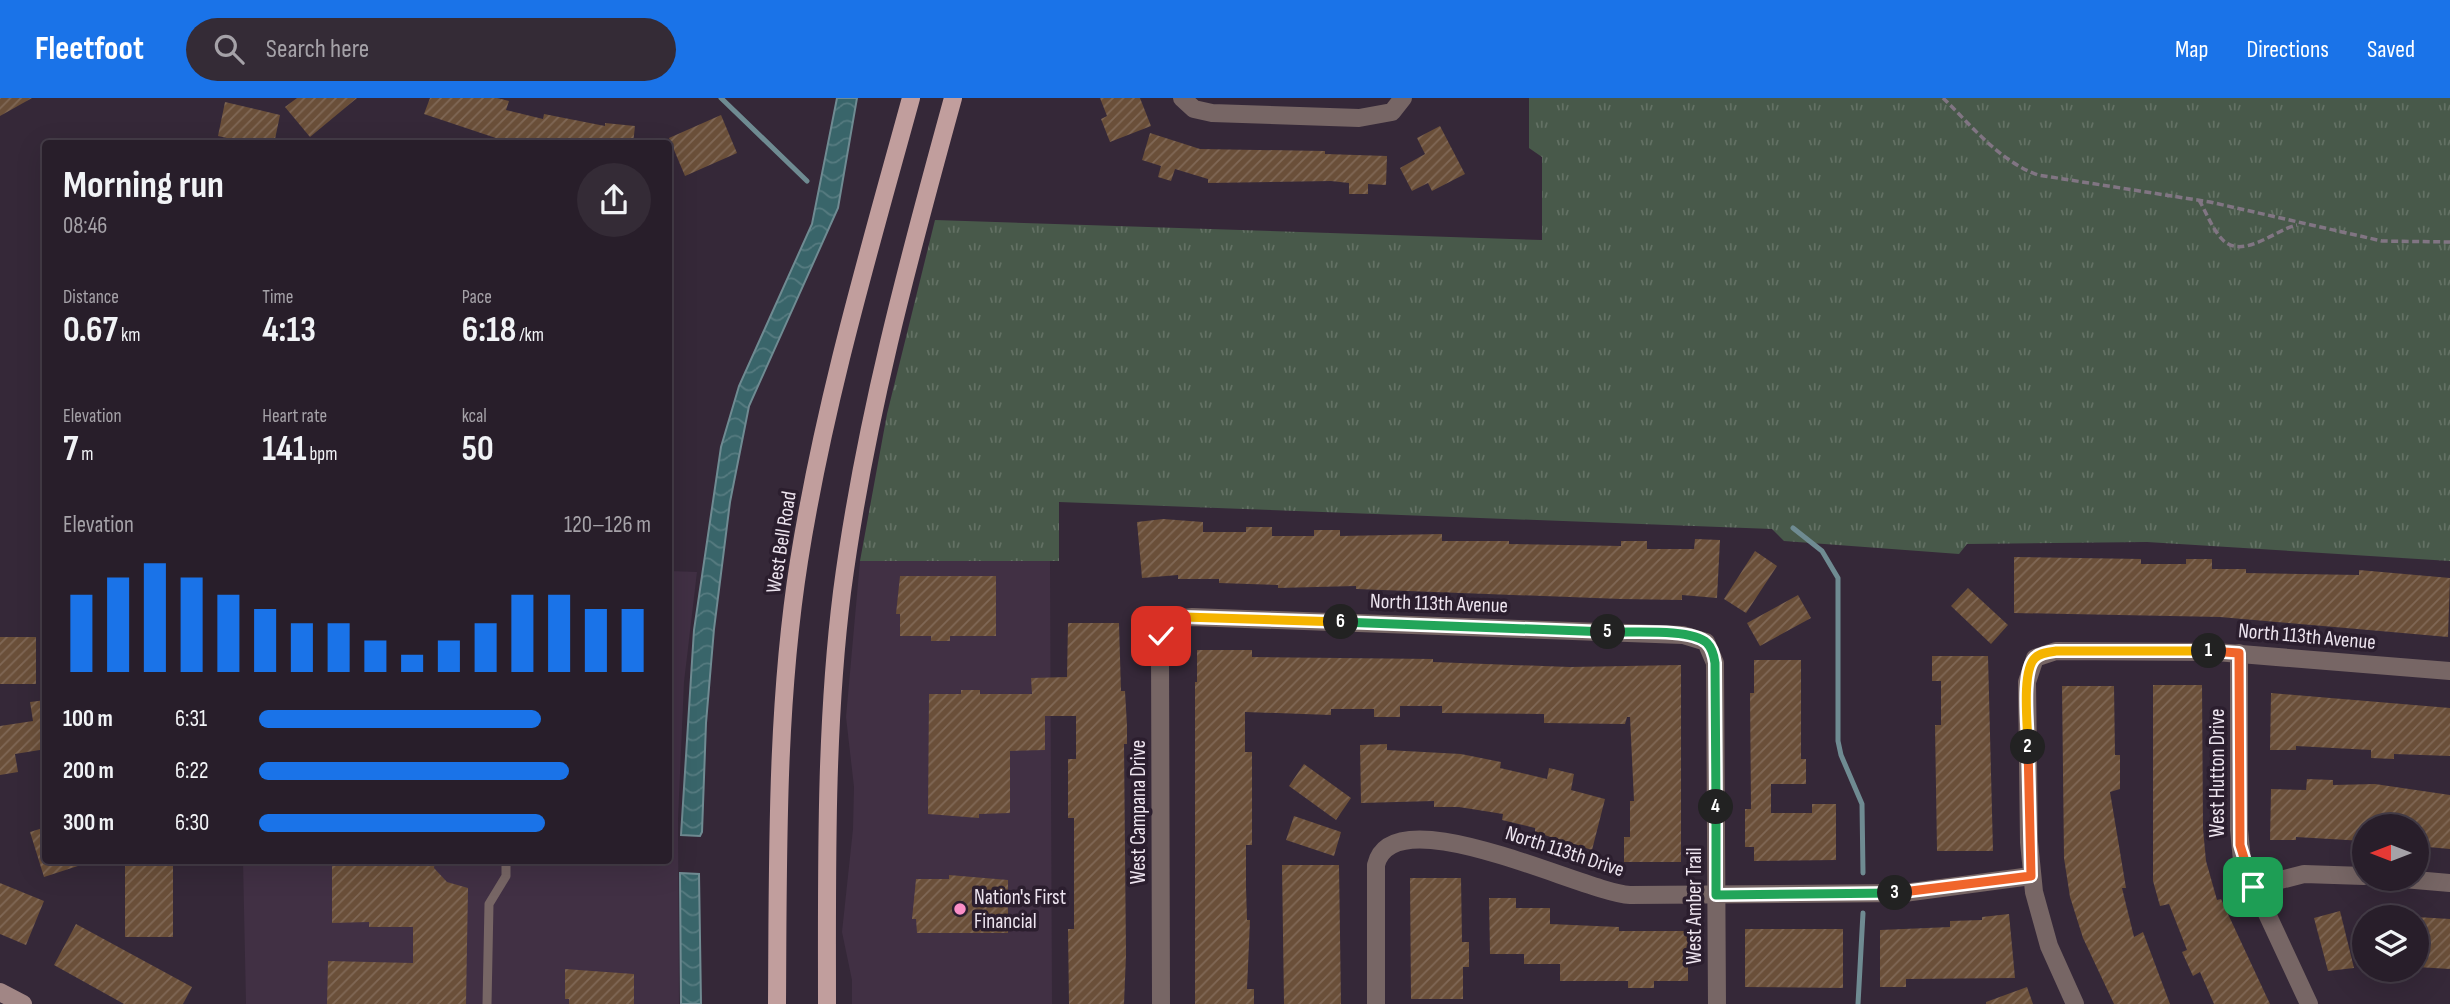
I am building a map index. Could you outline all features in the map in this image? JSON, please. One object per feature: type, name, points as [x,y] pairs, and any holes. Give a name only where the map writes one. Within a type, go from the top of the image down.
[{"type":"main road","name":"West Bell Road","points":[[777,1004],[780,745],[799,564],[827,412],[911,98]]},
{"type":"main road","points":[[827,1004],[831,724],[842,592],[872,410],[953,98]]},
{"type":"street","points":[[1183,99],[1194,109],[1212,113],[1359,118],[1397,105]]},
{"type":"street","name":"North 113th Avenue","points":[[1169,622],[1192,617],[1642,633],[1691,636],[1706,642]]},
{"type":"street","name":"West Campana Drive","points":[[1161,1004],[1160,645],[1164,628],[1169,622]]},
{"type":"street","name":"West Amber Trail","points":[[1706,642],[1715,663],[1717,1004]]},
{"type":"street","name":"North 113th Avenue","points":[[2031,876],[2027,682],[2035,658],[2056,651],[2164,650],[2239,653],[2450,671]]},
{"type":"street","name":"West Hutton Drive","points":[[2239,653],[2239,838],[2242,860],[2309,1004]]},
{"type":"street","name":"North 113th Drive","points":[[1376,1004],[1376,873],[1382,849],[1402,840],[1457,842],[1617,895],[1919,892],[2031,876]]},
{"type":"street","points":[[2253,887],[2304,874],[2352,876]]},
{"type":"street","points":[[2031,876],[2042,926],[2075,1004]]},
{"type":"street","points":[[2429,881],[2450,883]]},
{"type":"street","points":[[0,992],[23,1004]]},
{"type":"lane","points":[[487,1004],[489,904],[506,876],[506,864]]},
{"type":"path","points":[[1943,98],[2000,153],[2021,169],[2038,175],[2199,200],[2382,241],[2450,242]]},
{"type":"path","points":[[2199,200],[2221,239],[2230,246],[2247,246],[2299,224]]},
{"type":"shaded area","points":[[860,561],[1050,561],[1052,1004],[852,1004],[852,980],[842,932],[853,829],[854,787],[846,717]]},
{"type":"shaded area","points":[[672,571],[697,572],[684,682],[678,819],[679,1004],[246,1004],[243,864],[672,864]]},
{"type":"green space","points":[[1529,98],[2450,98],[2450,561],[2147,542],[1967,544],[1959,554],[1784,541],[1772,529],[1059,502],[1059,561],[860,561],[887,414],[935,220],[1542,240],[1542,157],[1529,148]]},
{"type":"water","points":[[837,98],[857,98],[838,208],[749,406],[730,502],[714,629],[706,723],[702,832],[700,836],[681,835],[694,630],[721,447],[739,386],[812,224]]},
{"type":"water","points":[[680,873],[699,874],[701,1004],[681,1004]]},
{"type":"building","points":[[0,98],[32,98],[0,116]]},
{"type":"building","points":[[297,98],[357,98],[310,137],[285,107]]},
{"type":"building","points":[[430,98],[497,98],[509,101],[506,110],[543,119],[544,114],[605,126],[605,123],[635,126],[633,140],[502,140],[424,114]]},
{"type":"building","points":[[1100,98],[1140,98],[1151,126],[1110,142],[1101,119],[1107,116]]},
{"type":"building","points":[[225,102],[280,115],[275,140],[236,140],[218,136]]},
{"type":"building","points":[[721,115],[737,153],[685,176],[669,138]]},
{"type":"building","points":[[1440,126],[1465,174],[1432,191],[1428,183],[1412,191],[1400,168],[1425,154],[1417,138]]},
{"type":"building","points":[[1150,133],[1200,149],[1325,151],[1325,154],[1387,156],[1386,185],[1368,184],[1368,194],[1349,194],[1349,183],[1208,183],[1208,179],[1175,169],[1171,181],[1158,177],[1161,166],[1142,160]]},
{"type":"building","points":[[1163,519],[1203,522],[1203,532],[1246,532],[1246,527],[1272,527],[1272,536],[1314,536],[1314,530],[1340,530],[1340,536],[1442,534],[1442,541],[1509,541],[1509,544],[1621,546],[1621,541],[1647,541],[1647,549],[1694,549],[1695,539],[1720,540],[1717,598],[1682,595],[1682,600],[1621,599],[1356,589],[1356,586],[1278,588],[1278,585],[1219,583],[1219,579],[1178,579],[1178,575],[1142,578],[1137,522]]},
{"type":"building","points":[[1755,551],[1777,566],[1746,613],[1724,599]]},
{"type":"building","points":[[2014,557],[2141,559],[2141,564],[2186,564],[2186,559],[2212,559],[2212,569],[2246,569],[2246,573],[2359,575],[2359,570],[2450,578],[2448,637],[2220,617],[2014,613]]},
{"type":"building","points":[[900,576],[996,576],[996,636],[950,636],[950,641],[931,641],[931,636],[900,636],[900,614],[896,614]]},
{"type":"building","points":[[1968,588],[2008,625],[1991,644],[1951,606]]},
{"type":"building","points":[[1798,595],[1811,618],[1760,646],[1747,623]]},
{"type":"building","points":[[1068,623],[1119,623],[1121,691],[1125,691],[1127,726],[1127,744],[1124,744],[1124,1004],[1069,1004],[1068,929],[1074,929],[1074,818],[1068,818],[1068,759],[1076,759],[1076,716],[1045,716],[1045,750],[1010,751],[1010,813],[979,814],[979,818],[928,814],[929,694],[961,694],[961,690],[980,690],[980,694],[1032,694],[1031,678],[1067,677]]},
{"type":"building","points":[[0,637],[36,637],[36,684],[0,684]]},
{"type":"building","points":[[1197,650],[1252,650],[1252,657],[1433,659],[1433,662],[1570,667],[1681,665],[1681,862],[1624,862],[1624,837],[1630,837],[1630,801],[1634,801],[1630,717],[1627,717],[1625,724],[1544,723],[1544,714],[1442,713],[1442,706],[1400,706],[1400,717],[1374,717],[1374,709],[1331,709],[1331,715],[1245,712],[1245,752],[1252,752],[1252,845],[1246,845],[1247,920],[1250,920],[1247,989],[1254,989],[1254,1004],[1195,1004]]},
{"type":"building","points":[[1932,656],[1988,656],[1993,851],[1937,851],[1935,725],[1941,725],[1941,681],[1932,681]]},
{"type":"building","points":[[1754,660],[1801,660],[1801,759],[1806,759],[1806,784],[1771,784],[1771,813],[1812,813],[1812,804],[1836,804],[1836,860],[1754,861],[1754,847],[1745,847],[1745,809],[1751,809],[1750,693],[1754,693]]},
{"type":"building","points":[[2153,685],[2202,685],[2203,829],[2206,861],[2217,900],[2221,899],[2270,1004],[2214,1004],[2200,972],[2193,976],[2182,952],[2187,950],[2169,904],[2160,906],[2153,881]]},
{"type":"building","points":[[2062,686],[2114,686],[2115,755],[2120,755],[2120,789],[2110,792],[2126,888],[2122,888],[2134,937],[2143,932],[2170,1004],[2114,1004],[2083,938],[2070,897],[2064,858]]},
{"type":"building","points":[[2271,693],[2450,708],[2450,756],[2394,754],[2394,759],[2371,758],[2371,750],[2296,746],[2296,750],[2270,750]]},
{"type":"building","points":[[42,700],[42,750],[15,754],[18,772],[0,775],[0,726],[33,721],[30,702]]},
{"type":"building","points":[[1387,744],[1387,750],[1461,754],[1501,762],[1500,768],[1547,779],[1549,768],[1574,774],[1571,790],[1605,799],[1592,850],[1535,832],[1535,828],[1502,820],[1503,814],[1459,807],[1434,807],[1434,801],[1361,803],[1360,745]]},
{"type":"building","points":[[1304,764],[1351,798],[1336,820],[1289,786]]},
{"type":"building","points":[[2307,779],[2333,780],[2333,785],[2375,784],[2450,795],[2450,849],[2429,847],[2429,814],[2352,814],[2352,840],[2296,837],[2296,840],[2270,840],[2271,789],[2306,790]]},
{"type":"building","points":[[1294,816],[1341,832],[1334,856],[1286,840]]},
{"type":"building","points":[[42,828],[42,864],[84,864],[44,877],[30,832]]},
{"type":"building","points":[[125,864],[173,864],[173,937],[125,937]]},
{"type":"building","points":[[332,864],[435,864],[434,868],[447,882],[468,888],[466,1004],[327,1004],[328,961],[413,963],[413,927],[369,927],[369,922],[332,923]]},
{"type":"building","points":[[1282,865],[1339,865],[1341,1004],[1284,1004]]},
{"type":"building","name":"Nation's First Financial","points":[[949,875],[1008,880],[1008,933],[917,933],[916,919],[912,919],[916,879],[949,879]]},
{"type":"building","points":[[1410,878],[1461,878],[1462,942],[1469,942],[1469,967],[1463,967],[1463,999],[1411,999]]},
{"type":"building","points":[[0,883],[44,901],[26,945],[0,934]]},
{"type":"building","points":[[1489,898],[1516,898],[1516,908],[1550,908],[1550,924],[1619,927],[1619,931],[1688,931],[1688,981],[1654,981],[1654,988],[1628,988],[1628,981],[1560,981],[1560,964],[1524,964],[1524,954],[1490,954]]},
{"type":"building","points":[[2340,911],[2352,968],[2328,971],[2314,918]]},
{"type":"building","points":[[2009,914],[2015,978],[1906,979],[1906,987],[1880,987],[1880,930],[1950,927],[1950,921],[1982,920],[1982,917]]},
{"type":"building","points":[[2429,918],[2450,919],[2450,969],[2429,968]]},
{"type":"building","points":[[76,924],[192,987],[183,1004],[124,1004],[54,965]]},
{"type":"building","points":[[1745,929],[1843,929],[1843,988],[1745,987]]},
{"type":"building","points":[[565,969],[634,974],[634,1004],[569,1004],[569,999],[565,999]]},
{"type":"building","points":[[2027,987],[2033,1004],[1986,1004],[1986,1002]]},
{"type":"waterway","points":[[721,98],[807,181]]},
{"type":"waterway","points":[[1793,528],[1822,551],[1838,578],[1838,741],[1841,755],[1862,804],[1863,873]]},
{"type":"waterway","points":[[1858,1004],[1863,913]]},
{"type":"place","name":"Nation's First Financial","points":[[960,909]]},
{"type":"route","points":[[1161,636],[1169,622],[1192,617],[1683,635],[1699,638],[1711,649],[1715,663],[1716,895],[1904,893],[2031,876],[2027,682],[2030,665],[2035,658],[2056,651],[2164,650],[2239,653],[2239,830],[2242,860],[2253,887]]}]
